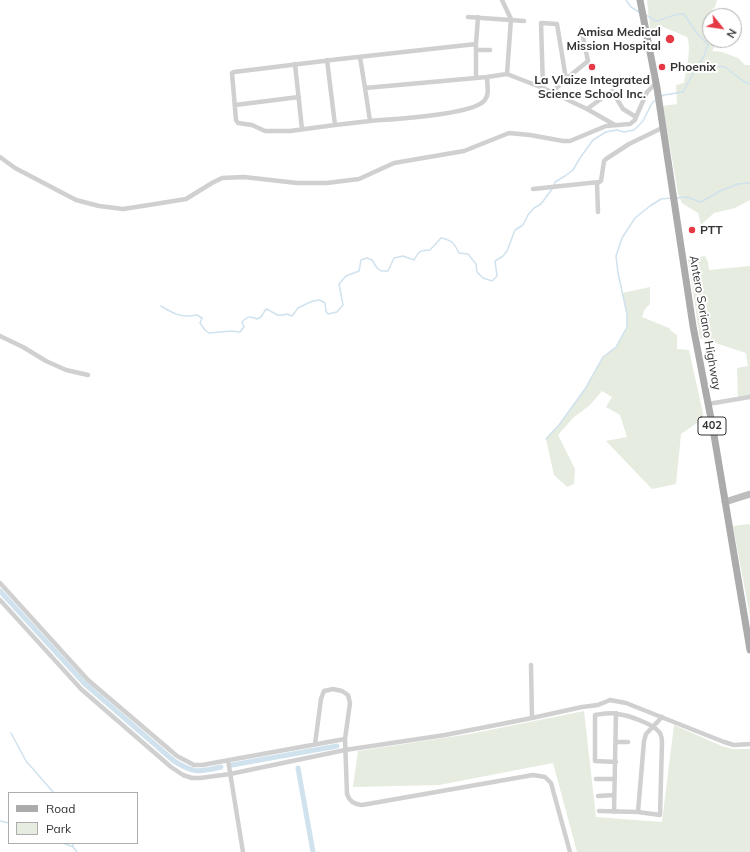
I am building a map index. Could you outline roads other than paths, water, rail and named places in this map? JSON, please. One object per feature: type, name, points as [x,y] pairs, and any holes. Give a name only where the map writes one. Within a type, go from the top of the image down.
[{"type":"main road","name":"Antero Soriano Highway","points":[[640,0],[656,83],[693,326],[713,429],[750,650]]},
{"type":"street","points":[[502,0],[511,20],[507,74]]},
{"type":"street","points":[[468,17],[524,21]]},
{"type":"street","points":[[476,78],[478,17]]},
{"type":"street","points":[[543,88],[541,23],[557,24],[566,79]]},
{"type":"street","points":[[552,92],[588,61],[581,28]]},
{"type":"street","points":[[476,44],[327,60],[234,72],[232,73],[236,120],[238,123],[252,125],[265,131],[290,131],[370,121],[445,114],[478,106],[484,101],[488,92],[486,77]]},
{"type":"street","points":[[476,50],[490,50]]},
{"type":"street","points":[[360,57],[370,121]]},
{"type":"street","points":[[327,60],[335,125]]},
{"type":"street","points":[[295,64],[302,129]]},
{"type":"street","points":[[365,88],[507,74],[552,92],[587,109],[614,125]]},
{"type":"street","points":[[0,157],[15,168],[76,200],[99,206],[122,208],[186,199],[222,178],[244,177],[297,184],[327,183],[359,179],[394,163],[464,151],[509,133],[530,134],[563,141],[570,141],[606,126],[630,124],[635,120],[647,92],[656,83]]},
{"type":"street","points":[[587,109],[612,91],[623,109],[636,117]]},
{"type":"street","points":[[235,105],[299,97]]},
{"type":"street","points":[[533,189],[597,183],[601,181],[604,161],[606,159],[629,144],[662,128]]},
{"type":"street","points":[[597,183],[598,212]]},
{"type":"street","points":[[0,336],[23,347],[46,362],[66,370],[88,375]]},
{"type":"street","points":[[708,404],[750,397]]},
{"type":"street","points":[[725,502],[750,494]]},
{"type":"street","points":[[0,584],[88,680],[177,756],[194,765],[202,766],[344,739]]},
{"type":"street","points":[[0,600],[81,689],[171,767],[192,778],[230,774],[345,750],[430,738],[598,705],[610,700],[626,703],[724,742],[734,744],[750,744]]},
{"type":"street","points":[[13,614],[21,606]]},
{"type":"street","points":[[531,665],[532,718]]},
{"type":"street","points":[[315,744],[321,699],[324,691],[333,689],[342,691],[348,695],[350,703],[344,739],[346,794],[349,800],[354,804],[362,805],[533,775],[545,776],[551,783],[570,852]]},
{"type":"street","points":[[614,812],[616,713]]},
{"type":"street","points":[[599,811],[638,812],[660,815],[662,742],[660,734],[654,727],[616,713],[595,715],[595,761],[616,762]]},
{"type":"street","points":[[638,812],[644,741],[646,734],[662,718]]},
{"type":"street","points":[[616,742],[628,742]]},
{"type":"street","points":[[228,760],[243,852]]},
{"type":"street","points":[[596,779],[615,779]]},
{"type":"street","points":[[598,796],[614,795]]},
{"type":"waterway","points":[[626,0],[631,7],[639,12]]},
{"type":"waterway","points":[[646,15],[656,21],[674,15],[684,14],[696,32],[708,45],[704,56],[696,68]]},
{"type":"waterway","points":[[660,97],[683,92],[695,70],[703,66],[725,67],[743,81],[750,84]]},
{"type":"waterway","points":[[554,185],[555,182],[573,170],[593,140],[606,132],[617,130],[624,132],[634,130],[643,121],[652,103],[657,99]]},
{"type":"waterway","points":[[676,198],[686,197],[701,202],[720,191],[738,184],[750,183]]},
{"type":"waterway","points":[[161,306],[178,315],[197,315],[202,318],[200,323],[209,333],[232,331],[240,332],[244,327],[242,322],[244,320],[249,317],[257,319],[261,317],[266,309],[278,315],[287,314],[292,316],[298,308],[313,301],[320,300],[325,303],[328,314],[337,312],[343,305],[339,284],[346,276],[359,271],[361,260],[367,258],[372,260],[381,271],[388,271],[394,258],[403,256],[414,260],[420,252],[430,250],[441,238],[452,242],[459,253],[468,254],[476,264],[477,272],[483,278],[492,281],[497,276],[495,261],[503,256],[507,251],[515,230],[523,225],[528,215],[534,208],[541,204],[552,189]]},
{"type":"waterway","points":[[546,439],[559,425],[585,389],[603,357],[616,347],[627,327],[627,314],[618,273],[616,256],[622,238],[635,218],[661,199],[672,198]]},
{"type":"waterway","points":[[0,591],[85,684],[174,761],[187,768],[197,771],[221,767]]},
{"type":"waterway","points":[[11,733],[26,761],[53,792]]},
{"type":"waterway","points":[[232,765],[337,746]]},
{"type":"waterway","points":[[298,768],[313,852]]},
{"type":"waterway","points":[[0,821],[8,823]]},
{"type":"waterway","points":[[66,844],[73,847]]},
{"type":"waterway","points":[[73,844],[73,847],[77,852]]},
{"type":"place","name":"Amisa Medical Mission Hospital","points":[[670,39]]},
{"type":"place","name":"La Vlaize Integrated Science School Inc.","points":[[592,67]]},
{"type":"place","name":"Phoenix","points":[[662,67]]},
{"type":"place","name":"PTT","points":[[692,230]]}]
